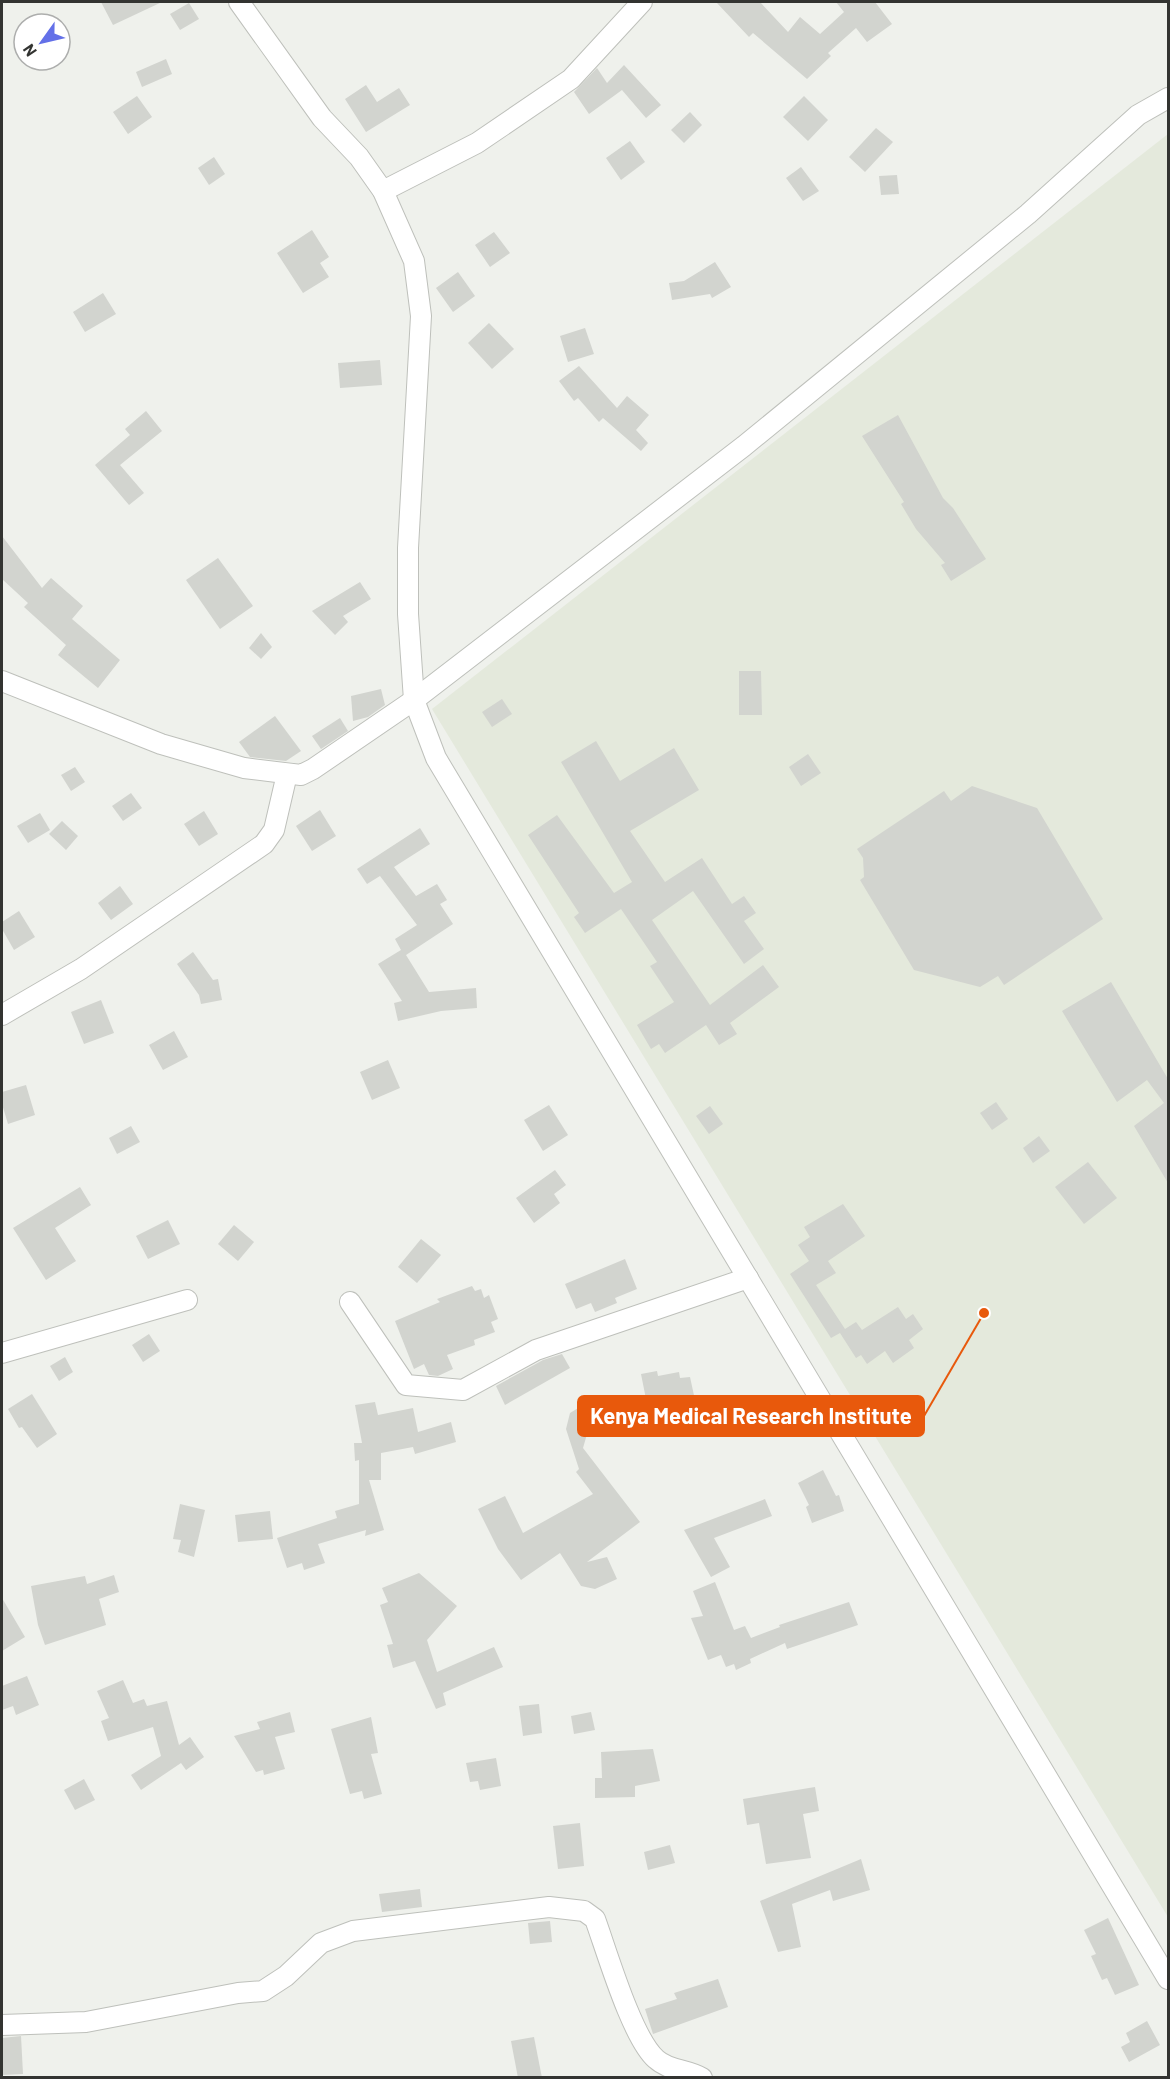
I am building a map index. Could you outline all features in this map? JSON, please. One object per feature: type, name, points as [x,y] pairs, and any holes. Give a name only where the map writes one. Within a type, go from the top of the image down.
[{"type":"street","points":[[239,2],[322,118],[359,157],[383,191],[414,261],[421,316],[408,548],[408,614],[414,700],[436,758],[1168,1979]]},
{"type":"street","points":[[383,191],[477,143],[563,85],[642,2]]},
{"type":"street","points":[[2,681],[161,744],[244,768],[301,775],[314,769],[414,700],[744,446],[1028,214],[1138,116],[1168,98]]},
{"type":"street","points":[[2,1015],[81,969],[264,844],[274,830],[287,774]]},
{"type":"street","points":[[350,1302],[406,1385],[463,1390],[536,1350],[748,1278]]},
{"type":"street","points":[[2,1353],[187,1300]]},
{"type":"street","points":[[2,2025],[86,2022],[238,1993],[263,1991],[286,1976],[321,1943],[353,1932],[549,1907],[584,1911],[595,1919],[633,2022],[655,2058],[670,2068],[691,2071],[702,2078]]},
{"type":"shaded area","points":[[1168,134],[1168,1917],[432,709]]},
{"type":"building","points":[[101,2],[162,2],[113,25]]},
{"type":"building","points":[[716,2],[760,2],[788,32],[800,17],[820,34],[844,12],[836,2],[875,2],[892,24],[867,42],[856,28],[828,53],[831,56],[807,79],[753,33],[749,37]]},
{"type":"building","points":[[189,3],[199,19],[180,30],[170,14]]},
{"type":"building","points":[[166,59],[172,74],[142,87],[136,72]]},
{"type":"building","points":[[624,65],[661,105],[646,118],[622,90],[589,114],[574,92],[597,68],[607,83]]},
{"type":"building","points":[[366,85],[377,102],[399,88],[410,105],[366,132],[345,99]]},
{"type":"building","points":[[137,96],[152,117],[128,134],[113,112]]},
{"type":"building","points":[[804,96],[828,120],[808,141],[783,117]]},
{"type":"building","points":[[690,112],[702,125],[684,143],[671,130]]},
{"type":"building","points":[[876,128],[893,142],[865,172],[849,157]]},
{"type":"building","points":[[630,141],[645,162],[621,180],[606,158]]},
{"type":"building","points":[[214,157],[225,174],[209,185],[198,168]]},
{"type":"building","points":[[801,167],[819,191],[803,201],[786,178]]},
{"type":"building","points":[[897,175],[899,194],[881,195],[879,176]]},
{"type":"building","points":[[312,230],[329,257],[320,263],[329,277],[303,293],[277,253]]},
{"type":"building","points":[[494,232],[510,253],[490,267],[475,245]]},
{"type":"building","points":[[715,262],[731,287],[712,298],[710,294],[672,300],[669,283],[684,281]]},
{"type":"building","points":[[458,272],[475,296],[453,312],[436,288]]},
{"type":"building","points":[[103,293],[116,314],[85,332],[73,312]]},
{"type":"building","points":[[489,323],[514,349],[492,369],[468,343]]},
{"type":"building","points":[[585,328],[594,354],[568,362],[560,336]]},
{"type":"building","points":[[380,360],[382,385],[340,388],[338,363]]},
{"type":"building","points":[[579,366],[617,408],[627,396],[649,415],[636,430],[648,443],[641,451],[603,418],[599,422],[578,398],[574,401],[559,381]]},
{"type":"building","points":[[146,411],[162,431],[120,465],[144,493],[129,505],[95,465],[130,435],[125,429]]},
{"type":"building","points":[[898,415],[943,498],[953,508],[986,559],[951,581],[941,565],[945,563],[916,529],[901,504],[904,502],[862,436]]},
{"type":"building","points":[[2,536],[42,588],[51,578],[83,606],[72,619],[120,660],[98,688],[58,655],[66,645],[24,607],[28,603],[2,579]]},
{"type":"building","points":[[218,558],[253,606],[220,629],[186,580]]},
{"type":"building","points":[[360,582],[371,599],[343,616],[348,622],[335,635],[312,611]]},
{"type":"building","points":[[261,633],[272,647],[261,659],[249,648]]},
{"type":"building","points":[[739,671],[761,671],[762,715],[739,715]]},
{"type":"building","points":[[381,689],[385,705],[368,717],[353,721],[351,696]]},
{"type":"building","points":[[502,699],[512,714],[492,727],[482,712]]},
{"type":"building","points":[[275,716],[301,751],[286,761],[250,757],[239,742]]},
{"type":"building","points":[[340,718],[348,731],[321,749],[312,736]]},
{"type":"building","points":[[596,741],[620,781],[674,748],[699,790],[630,831],[665,882],[702,858],[732,904],[744,896],[756,913],[744,921],[764,949],[744,964],[693,891],[652,920],[710,1005],[763,965],[779,987],[730,1023],[737,1034],[719,1045],[706,1025],[665,1053],[659,1044],[651,1049],[637,1025],[674,1002],[650,966],[657,962],[621,909],[585,933],[574,917],[579,913],[528,835],[557,815],[614,893],[632,882],[561,762]]},
{"type":"building","points":[[808,754],[821,773],[801,786],[789,767]]},
{"type":"building","points":[[75,767],[85,782],[71,791],[61,775]]},
{"type":"building","points":[[972,786],[1037,808],[1103,919],[1004,985],[998,976],[980,987],[914,970],[860,880],[864,877],[863,858],[857,849],[944,791],[951,801]]},
{"type":"building","points":[[131,793],[142,808],[123,821],[112,806]]},
{"type":"building","points":[[320,810],[336,836],[312,851],[296,826]]},
{"type":"building","points":[[204,811],[218,834],[199,846],[184,824]]},
{"type":"building","points":[[40,813],[50,830],[28,843],[17,826]]},
{"type":"building","points":[[62,821],[78,836],[66,850],[49,834]]},
{"type":"building","points":[[420,828],[430,844],[394,867],[416,896],[437,884],[447,900],[440,904],[453,924],[406,955],[429,992],[476,988],[477,1008],[441,1011],[398,1021],[394,1003],[402,1001],[378,964],[401,950],[395,939],[417,925],[380,876],[367,884],[357,869]]},
{"type":"building","points":[[120,886],[133,904],[111,920],[98,903]]},
{"type":"building","points":[[19,911],[35,937],[14,950],[2,929],[2,922]]},
{"type":"building","points":[[193,952],[213,980],[218,979],[222,1000],[201,1004],[199,995],[177,964]]},
{"type":"building","points":[[1111,982],[1168,1079],[1168,1183],[1134,1126],[1164,1103],[1147,1080],[1117,1102],[1062,1011]]},
{"type":"building","points":[[101,1000],[114,1033],[84,1044],[71,1012]]},
{"type":"building","points":[[174,1031],[188,1057],[163,1070],[149,1045]]},
{"type":"building","points":[[388,1060],[400,1088],[372,1100],[360,1072]]},
{"type":"building","points":[[26,1085],[35,1115],[8,1124],[2,1104],[2,1092]]},
{"type":"building","points":[[996,1102],[1008,1119],[992,1130],[980,1113]]},
{"type":"building","points":[[549,1105],[568,1135],[543,1151],[524,1120]]},
{"type":"building","points":[[710,1106],[723,1124],[709,1134],[696,1116]]},
{"type":"building","points":[[131,1126],[140,1142],[117,1154],[109,1138]]},
{"type":"building","points":[[1039,1136],[1050,1151],[1033,1163],[1023,1148]]},
{"type":"building","points":[[1088,1162],[1117,1198],[1084,1224],[1055,1187]]},
{"type":"building","points":[[555,1170],[566,1185],[554,1194],[560,1203],[534,1223],[516,1198]]},
{"type":"building","points":[[80,1187],[91,1205],[55,1228],[76,1261],[46,1280],[13,1228]]},
{"type":"building","points":[[843,1204],[865,1236],[828,1261],[836,1273],[816,1285],[845,1329],[856,1322],[862,1330],[898,1307],[906,1319],[913,1314],[923,1329],[909,1340],[914,1348],[893,1363],[885,1351],[867,1364],[861,1355],[856,1358],[840,1333],[831,1338],[790,1274],[809,1261],[798,1245],[810,1237],[804,1227]]},
{"type":"building","points":[[168,1220],[180,1244],[148,1259],[136,1236]]},
{"type":"building","points":[[234,1225],[254,1242],[238,1261],[218,1244]]},
{"type":"building","points":[[421,1239],[441,1255],[417,1283],[398,1267]]},
{"type":"building","points":[[625,1259],[637,1289],[615,1298],[617,1303],[595,1312],[591,1303],[576,1309],[565,1284]]},
{"type":"building","points":[[472,1286],[475,1291],[481,1289],[484,1298],[489,1295],[498,1319],[491,1322],[495,1332],[474,1340],[475,1345],[447,1355],[453,1369],[438,1376],[429,1375],[424,1364],[414,1369],[395,1321],[440,1302],[437,1299]]},
{"type":"building","points":[[149,1334],[160,1351],[143,1362],[132,1345]]},
{"type":"building","points":[[562,1354],[570,1368],[505,1405],[496,1386],[543,1360]]},
{"type":"building","points":[[65,1357],[73,1372],[59,1381],[50,1366]]},
{"type":"building","points":[[657,1371],[658,1376],[679,1372],[680,1378],[690,1377],[695,1400],[648,1409],[641,1374]]},
{"type":"building","points":[[32,1394],[57,1434],[37,1448],[22,1427],[19,1428],[8,1409]]},
{"type":"building","points":[[598,1396],[583,1448],[640,1522],[587,1562],[607,1557],[617,1579],[595,1589],[581,1586],[560,1553],[521,1580],[498,1549],[478,1509],[505,1496],[523,1533],[593,1494],[576,1472],[579,1469],[566,1429],[570,1413]]},
{"type":"building","points":[[375,1402],[378,1415],[413,1408],[418,1432],[451,1422],[456,1442],[415,1454],[413,1447],[381,1453],[381,1480],[369,1480],[384,1530],[365,1536],[366,1530],[318,1544],[325,1563],[304,1570],[302,1563],[287,1568],[277,1538],[337,1518],[335,1511],[359,1504],[359,1460],[355,1461],[354,1443],[362,1443],[355,1405]]},
{"type":"building","points":[[823,1470],[836,1496],[839,1495],[844,1511],[812,1523],[806,1507],[809,1505],[798,1483]]},
{"type":"building","points":[[765,1499],[772,1516],[714,1538],[730,1567],[711,1577],[684,1530]]},
{"type":"building","points":[[180,1504],[205,1510],[194,1557],[178,1552],[181,1540],[173,1539]]},
{"type":"building","points":[[270,1511],[273,1539],[238,1542],[235,1515]]},
{"type":"building","points":[[419,1573],[457,1606],[427,1640],[437,1672],[494,1647],[503,1667],[443,1693],[446,1705],[436,1709],[415,1661],[393,1668],[387,1645],[393,1644],[380,1605],[388,1602],[382,1588]]},
{"type":"building","points":[[114,1575],[119,1592],[99,1599],[106,1625],[45,1645],[38,1625],[31,1586],[85,1576],[87,1584]]},
{"type":"building","points":[[715,1582],[734,1630],[745,1626],[751,1638],[780,1627],[779,1625],[849,1602],[858,1625],[787,1649],[785,1643],[750,1659],[751,1663],[736,1670],[734,1664],[726,1667],[721,1655],[708,1660],[691,1618],[703,1616],[693,1591]]},
{"type":"building","points":[[2,1598],[25,1637],[2,1651]]},
{"type":"building","points":[[27,1676],[39,1705],[16,1715],[13,1706],[2,1710],[2,1686]]},
{"type":"building","points":[[123,1680],[133,1703],[144,1699],[147,1706],[167,1701],[179,1745],[190,1737],[204,1757],[186,1770],[181,1763],[141,1790],[131,1775],[161,1756],[153,1727],[108,1741],[101,1721],[109,1718],[97,1691]]},
{"type":"building","points":[[539,1704],[542,1733],[523,1736],[519,1706]]},
{"type":"building","points":[[290,1712],[295,1732],[275,1737],[285,1769],[264,1775],[263,1770],[256,1772],[234,1736],[260,1729],[257,1722]]},
{"type":"building","points":[[591,1712],[595,1730],[574,1734],[571,1716]]},
{"type":"building","points":[[371,1717],[378,1753],[371,1754],[382,1794],[364,1799],[362,1791],[350,1794],[331,1729]]},
{"type":"building","points":[[653,1749],[660,1781],[635,1786],[635,1797],[595,1798],[595,1778],[602,1778],[601,1752]]},
{"type":"building","points":[[496,1758],[501,1786],[480,1790],[478,1781],[470,1782],[466,1763]]},
{"type":"building","points":[[84,1779],[95,1800],[75,1810],[64,1790]]},
{"type":"building","points":[[815,1787],[819,1811],[803,1814],[811,1858],[766,1864],[759,1823],[747,1825],[743,1799]]},
{"type":"building","points":[[580,1823],[584,1866],[558,1869],[553,1826]]},
{"type":"building","points":[[670,1845],[675,1863],[648,1870],[644,1852]]},
{"type":"building","points":[[861,1859],[870,1890],[833,1901],[830,1890],[792,1904],[801,1947],[778,1952],[760,1901]]},
{"type":"building","points":[[420,1889],[422,1907],[382,1912],[379,1894]]},
{"type":"building","points":[[1108,1918],[1139,1985],[1115,1995],[1107,1978],[1102,1980],[1091,1956],[1096,1954],[1084,1930]]},
{"type":"building","points":[[550,1921],[552,1942],[530,1944],[528,1923]]},
{"type":"building","points":[[718,1979],[728,2007],[653,2034],[645,2009],[677,1999],[674,1993]]},
{"type":"building","points":[[1147,2021],[1160,2045],[1129,2062],[1121,2047],[1130,2042],[1126,2033]]},
{"type":"building","points":[[21,2036],[23,2074],[2,2075],[2,2038]]},
{"type":"building","points":[[534,2037],[542,2078],[518,2078],[511,2041]]},
{"type":"place","name":"Kenya Medical Research Institute","points":[[984,1313]]}]
